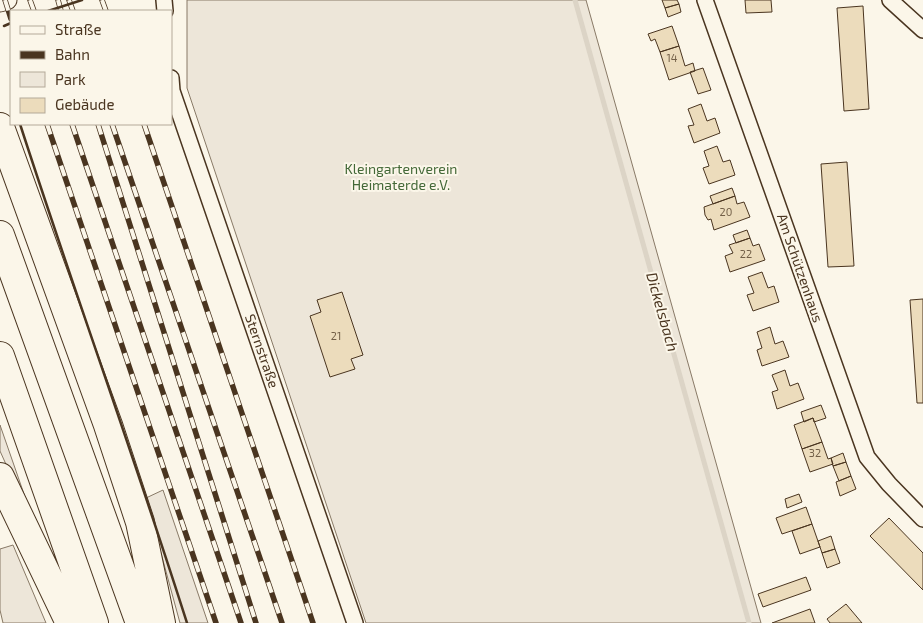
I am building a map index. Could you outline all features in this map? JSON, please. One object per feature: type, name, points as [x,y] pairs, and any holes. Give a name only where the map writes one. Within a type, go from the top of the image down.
[{"type":"highway","points":[[0,127],[114,442],[140,522],[161,623]]},
{"type":"highway","points":[[0,235],[140,623]]},
{"type":"highway","points":[[0,356],[94,623]]},
{"type":"highway","points":[[0,477],[70,623]]},
{"type":"street","points":[[0,2],[7,0]]},
{"type":"street","name":"Am Schützenhaus","points":[[706,0],[867,457],[889,484],[923,519]]},
{"type":"street","points":[[890,0],[923,30]]},
{"type":"street","name":"Sternstraße","points":[[172,92],[355,623]]},
{"type":"green space","name":"Kleingartenverein Heimaterde e.V.","points":[[187,0],[586,0],[761,623],[366,623],[187,88]]},
{"type":"green space","points":[[0,425],[40,540],[0,451]]},
{"type":"green space","points":[[163,490],[208,623],[180,623],[146,498]]},
{"type":"green space","points":[[13,545],[46,623],[3,623],[0,610],[0,549]]},
{"type":"building","points":[[662,0],[677,0],[679,4],[665,8]]},
{"type":"building","points":[[745,0],[771,0],[772,12],[746,13]]},
{"type":"building","points":[[679,4],[681,12],[668,17],[665,8]]},
{"type":"building","points":[[863,6],[869,109],[844,111],[837,8]]},
{"type":"building","points":[[672,26],[679,46],[660,52],[655,39],[651,41],[648,34]]},
{"type":"building","points":[[679,46],[685,66],[693,63],[695,71],[669,80],[660,52]]},
{"type":"building","points":[[703,68],[711,90],[698,94],[690,72]]},
{"type":"building","points":[[701,104],[707,121],[715,118],[720,133],[694,143],[688,126],[694,125],[688,109]]},
{"type":"building","points":[[717,146],[723,162],[730,160],[735,175],[709,184],[703,168],[709,166],[704,151]]},
{"type":"building","points":[[847,162],[854,266],[828,267],[821,164]]},
{"type":"building","points":[[732,188],[735,196],[713,204],[710,196]]},
{"type":"building","points":[[735,196],[737,204],[744,202],[750,217],[714,230],[711,219],[708,220],[705,215],[704,207]]},
{"type":"building","points":[[747,230],[750,238],[736,243],[733,235]]},
{"type":"building","points":[[750,238],[753,246],[759,244],[765,260],[730,272],[725,256],[733,253],[729,245]]},
{"type":"building","points":[[762,272],[768,288],[774,286],[779,302],[753,311],[747,295],[754,293],[748,277]]},
{"type":"building","points":[[342,292],[363,355],[351,359],[355,369],[330,377],[310,316],[321,312],[317,300]]},
{"type":"building","points":[[923,299],[923,403],[917,403],[910,300]]},
{"type":"building","points":[[770,327],[775,344],[783,341],[789,357],[762,366],[757,350],[762,348],[757,332]]},
{"type":"building","points":[[785,370],[790,386],[798,383],[804,399],[777,409],[772,392],[778,390],[772,375]]},
{"type":"building","points":[[821,405],[826,418],[814,422],[813,418],[804,422],[801,412]]},
{"type":"building","points":[[813,418],[822,442],[802,449],[794,425]]},
{"type":"building","points":[[822,442],[828,459],[831,458],[833,464],[810,472],[802,449]]},
{"type":"building","points":[[843,453],[846,462],[833,466],[831,458]]},
{"type":"building","points":[[846,462],[851,476],[839,481],[833,466]]},
{"type":"building","points":[[851,476],[856,489],[840,496],[836,482]]},
{"type":"building","points":[[799,494],[802,502],[787,508],[785,499]]},
{"type":"building","points":[[806,507],[812,524],[782,534],[776,518]]},
{"type":"building","points":[[889,518],[923,553],[923,590],[870,536]]},
{"type":"building","points":[[812,524],[820,547],[800,554],[792,531]]},
{"type":"building","points":[[831,536],[835,549],[822,553],[818,541]]},
{"type":"building","points":[[835,549],[840,563],[827,568],[822,553]]},
{"type":"building","points":[[806,577],[811,590],[763,607],[758,594]]},
{"type":"building","points":[[846,604],[862,623],[830,623],[827,619]]},
{"type":"building","points":[[810,609],[815,623],[772,623]]},
{"type":"waterway","name":"Dickelsbach","points":[[575,0],[749,623]]},
{"type":"railway","points":[[5,0],[10,16]]},
{"type":"railway","points":[[30,0],[34,10]]},
{"type":"railway","points":[[58,0],[61,10]]},
{"type":"railway","points":[[69,0],[73,10]]},
{"type":"railway","points":[[102,0],[106,10]]},
{"type":"railway","points":[[47,125],[216,623]]},
{"type":"railway","points":[[72,125],[241,623]]},
{"type":"railway","points":[[98,125],[256,623]]},
{"type":"railway","points":[[112,125],[282,623]]},
{"type":"railway","points":[[144,125],[313,623]]},
{"type":"wall","points":[[51,10],[82,0]]},
{"type":"wall","points":[[4,26],[10,23]]},
{"type":"wall","points":[[20,125],[187,623]]}]
